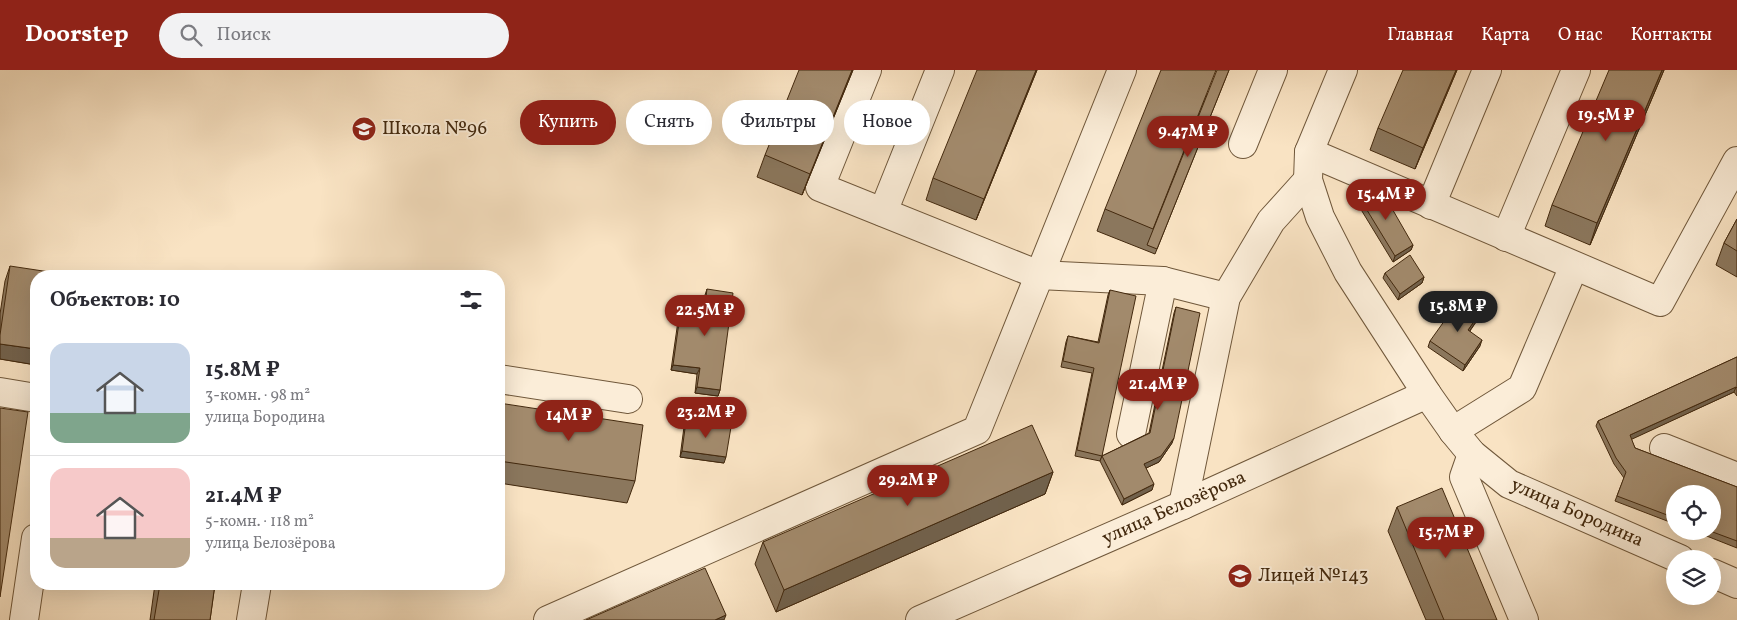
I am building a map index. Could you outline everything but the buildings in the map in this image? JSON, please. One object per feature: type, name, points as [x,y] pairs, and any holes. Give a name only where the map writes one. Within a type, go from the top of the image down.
[{"type":"street","points":[[867,70],[820,187],[1039,275],[1163,281],[1226,297]]},
{"type":"street","points":[[883,212],[940,70]]},
{"type":"street","points":[[548,620],[977,430],[1122,70]]},
{"type":"street","points":[[1243,144],[1272,70]]},
{"type":"street","points":[[1183,505],[1226,297],[1271,221],[1308,180],[1309,152],[1343,70]]},
{"type":"street","points":[[1430,204],[1488,70]]},
{"type":"street","points":[[1506,237],[1576,70]]},
{"type":"street","points":[[1309,152],[1660,302],[1737,161]]},
{"type":"street","name":"улица Бородина","points":[[1308,180],[1320,217],[1348,272],[1427,394],[1472,454],[1509,484],[1666,553]]},
{"type":"street","points":[[1453,431],[1522,388],[1574,266]]},
{"type":"street","points":[[1131,434],[1163,281]]},
{"type":"street","points":[[505,380],[628,399]]},
{"type":"street","points":[[0,392],[30,397]]},
{"type":"street","name":"улица Белозёрова","points":[[920,620],[1183,505],[1427,394]]},
{"type":"street","points":[[1664,448],[1737,477]]},
{"type":"street","points":[[1472,454],[1464,477],[1524,620]]},
{"type":"street","points":[[1721,577],[1737,584]]},
{"type":"street","points":[[24,620],[30,579]]},
{"type":"street","points":[[251,620],[256,590]]},
{"type":"place","name":"Школа №96","points":[[364,129]]},
{"type":"place","name":"Лицей №143","points":[[1240,576]]}]
